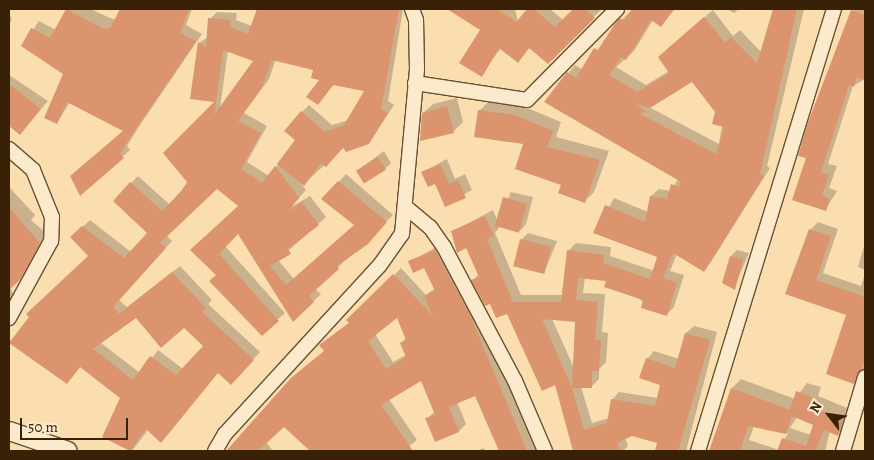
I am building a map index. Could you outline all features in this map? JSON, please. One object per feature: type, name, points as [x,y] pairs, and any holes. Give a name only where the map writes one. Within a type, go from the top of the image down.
[{"type":"street","points":[[215,451],[225,434],[380,265],[402,234],[407,208],[415,83],[416,20],[412,9]]},
{"type":"street","points":[[415,83],[527,100],[617,9]]},
{"type":"street","points":[[698,451],[834,9]]},
{"type":"street","points":[[9,149],[33,170],[52,216],[51,241],[9,318]]},
{"type":"street","points":[[407,208],[430,226],[444,247],[515,382],[545,451]]},
{"type":"street","points":[[843,451],[865,377]]},
{"type":"street","points":[[10,432],[68,451]]},
{"type":"building","points":[[66,9],[104,29],[110,28],[120,9],[189,9],[180,33],[196,41],[131,136],[120,154],[124,158],[80,196],[70,176],[123,131],[67,102],[57,124],[44,118],[63,74],[21,46],[31,28],[50,38]]},
{"type":"building","points":[[257,9],[399,9],[381,109],[388,113],[369,144],[346,152],[343,148],[326,167],[321,163],[304,186],[277,164],[295,140],[284,131],[301,111],[325,132],[344,125],[364,91],[333,85],[318,105],[306,97],[319,80],[311,78],[313,70],[272,60],[262,87],[238,121],[261,133],[241,169],[262,183],[275,166],[299,198],[288,211],[302,202],[319,225],[288,249],[291,254],[270,266],[286,285],[354,225],[321,199],[338,181],[387,222],[368,244],[337,266],[339,269],[309,296],[314,302],[293,322],[238,234],[219,254],[279,321],[262,336],[209,281],[216,275],[190,250],[238,206],[217,189],[160,243],[166,248],[113,307],[119,314],[172,272],[206,308],[202,312],[254,360],[231,385],[218,373],[161,443],[146,429],[130,451],[102,437],[120,398],[80,367],[67,384],[9,343],[29,317],[26,314],[88,256],[70,237],[82,226],[124,258],[147,233],[113,201],[130,182],[162,211],[181,192],[187,182],[163,153],[214,102],[190,99],[198,42],[206,47],[208,18],[230,20],[230,27],[248,34]],"holes":[[[223,50],[253,61],[214,115],[216,103]],[[136,318],[161,348],[184,328],[203,346],[176,375],[150,356],[133,380],[93,349]]]},
{"type":"building","points":[[447,9],[497,9],[516,22],[527,9],[534,9],[555,27],[573,9],[585,9],[595,18],[548,64],[529,48],[518,63],[499,48],[482,77],[459,63],[480,30]]},
{"type":"building","points":[[632,9],[674,9],[661,27],[651,20],[626,60],[621,57],[609,75],[637,92],[669,73],[658,57],[704,17],[725,43],[731,37],[757,63],[773,9],[797,9],[760,174],[764,176],[704,272],[673,253],[663,278],[677,283],[667,316],[641,308],[643,300],[604,287],[606,281],[578,278],[576,300],[598,302],[595,340],[601,340],[599,371],[592,371],[592,388],[572,388],[584,430],[607,423],[611,399],[655,406],[660,385],[639,378],[646,358],[675,368],[685,333],[710,340],[678,451],[655,451],[657,443],[632,436],[617,443],[620,451],[573,451],[555,385],[542,391],[507,314],[496,318],[490,304],[485,306],[471,280],[479,277],[466,248],[457,253],[451,231],[485,216],[494,236],[487,239],[513,302],[561,302],[567,250],[604,255],[603,263],[650,279],[657,257],[593,233],[605,205],[645,222],[650,196],[667,199],[671,184],[679,187],[681,182],[544,102],[567,72],[576,78],[594,48],[598,50],[620,18],[624,21]],"holes":[[[692,82],[715,112],[712,124],[724,127],[716,154],[640,114],[645,111],[633,103],[650,108]],[[542,319],[575,322],[572,388]]]},
{"type":"building","points":[[851,10],[865,15],[865,80],[857,77],[854,87],[849,85],[821,172],[829,175],[822,196],[830,199],[826,211],[792,200],[806,158],[798,156],[807,125]]},
{"type":"building","points":[[9,84],[41,109],[20,135],[9,126]]},
{"type":"building","points":[[447,106],[454,133],[420,141],[422,113]]},
{"type":"building","points":[[478,110],[515,115],[553,131],[547,147],[600,160],[585,203],[558,193],[561,185],[515,169],[523,144],[474,137]]},
{"type":"building","points":[[378,157],[386,170],[364,183],[356,171]]},
{"type":"building","points":[[440,164],[449,184],[458,180],[466,198],[445,207],[435,184],[428,187],[421,172]]},
{"type":"building","points":[[503,197],[527,204],[519,233],[495,226]]},
{"type":"building","points":[[9,207],[40,243],[20,280],[9,290]]},
{"type":"building","points":[[809,229],[831,236],[816,280],[865,297],[865,359],[854,384],[826,374],[846,315],[785,294]]},
{"type":"building","points":[[520,239],[551,247],[544,274],[513,266]]},
{"type":"building","points":[[435,250],[469,313],[527,451],[499,451],[475,396],[449,407],[459,432],[435,442],[425,418],[435,415],[421,381],[381,405],[413,451],[310,451],[284,427],[258,451],[226,451],[291,378],[324,351],[319,345],[349,323],[346,320],[393,274],[433,316],[424,296],[435,291],[424,268],[413,273],[408,261]],"holes":[[[397,318],[406,340],[400,343],[406,357],[386,369],[368,341]]]},
{"type":"building","points":[[730,256],[743,259],[735,290],[722,283]]},
{"type":"building","points":[[731,388],[790,410],[796,391],[812,397],[809,406],[843,420],[838,436],[824,430],[815,451],[777,451],[782,438],[806,446],[813,425],[792,416],[786,434],[748,426],[740,451],[709,451]]}]
